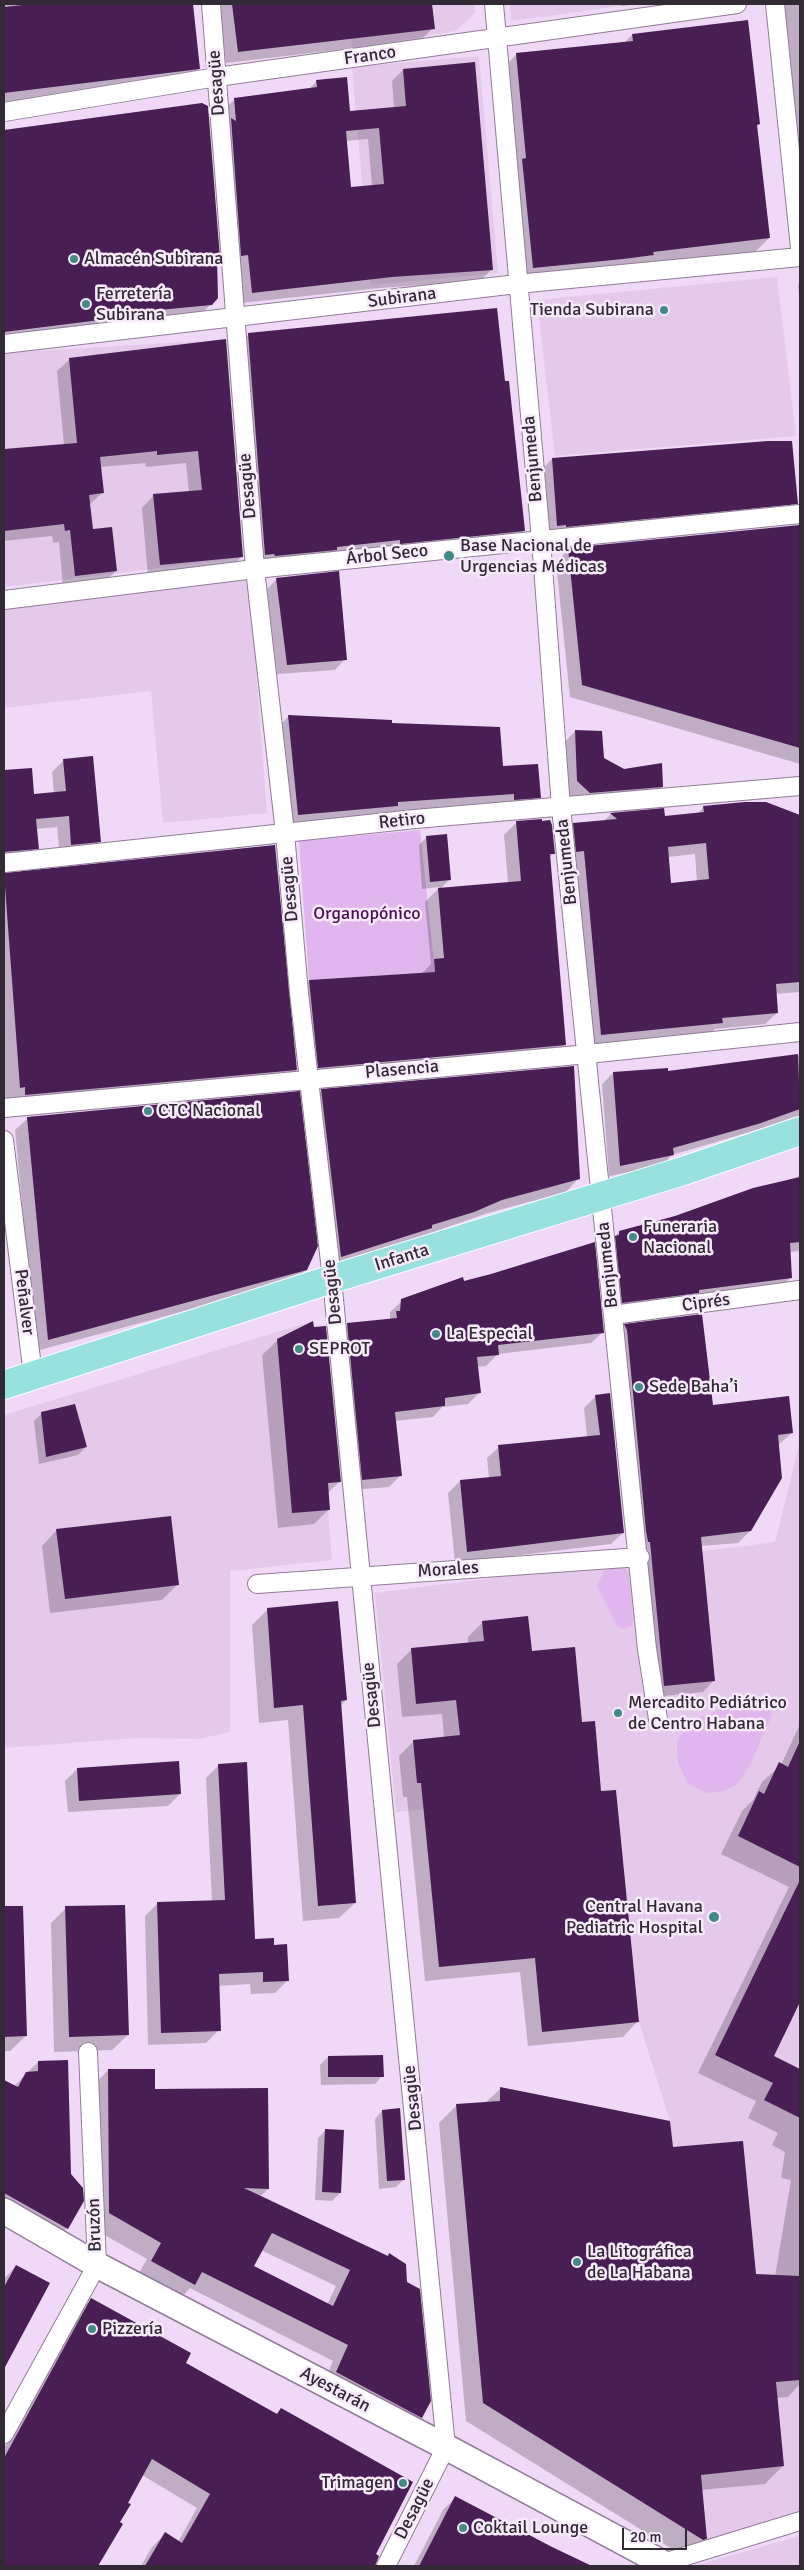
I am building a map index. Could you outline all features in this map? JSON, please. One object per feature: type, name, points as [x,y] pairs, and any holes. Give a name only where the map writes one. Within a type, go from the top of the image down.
[{"type":"main road","name":"Infanta","points":[[4,1385],[332,1279],[601,1197],[800,1131]]},
{"type":"main road","name":"Ayestarán","points":[[4,2211],[97,2265],[446,2447],[665,2565]]},
{"type":"street","name":"Desagüe","points":[[211,4],[255,569],[285,833],[298,993],[310,1078],[332,1279],[446,2447],[386,2566]]},
{"type":"street","name":"Benjumeda","points":[[494,4],[561,807],[588,1054],[613,1316],[640,1557],[647,1649],[658,1719]]},
{"type":"street","name":"Franco","points":[[4,112],[217,78],[737,4]]},
{"type":"street","points":[[775,4],[800,248]]},
{"type":"street","name":"Subirana","points":[[4,344],[517,284],[800,257]]},
{"type":"street","name":"Árbol Seco","points":[[4,600],[255,569],[800,514]]},
{"type":"street","name":"Retiro","points":[[4,863],[415,819],[800,786]]},
{"type":"street","name":"Plasencia","points":[[4,1108],[310,1078],[588,1054],[800,1032]]},
{"type":"street","name":"Peñalver","points":[[4,1140],[33,1375]]},
{"type":"street","name":"Ciprés","points":[[613,1316],[800,1290]]},
{"type":"street","name":"Morales","points":[[257,1584],[640,1557]]},
{"type":"street","name":"Bruzón","points":[[4,2434],[97,2265],[88,2052]]},
{"type":"street","points":[[665,2565],[800,2521]]},
{"type":"shaded area","points":[[347,4],[475,4],[475,13],[456,31],[352,48]]},
{"type":"shaded area","points":[[510,4],[627,4],[627,5],[511,21]]},
{"type":"shaded area","points":[[479,56],[498,273],[371,285],[352,67]]},
{"type":"shaded area","points":[[777,277],[796,436],[555,456],[537,300]]},
{"type":"shaded area","points":[[219,340],[241,558],[4,587],[4,353]]},
{"type":"shaded area","points":[[249,579],[267,813],[163,823],[151,691],[4,708],[4,607]]},
{"type":"shaded area","points":[[313,1321],[332,1560],[230,1571],[230,1732],[198,1739],[137,1738],[4,1748],[4,1415]]},
{"type":"shaded area","name":"Central Havana Pediatric Hospital","points":[[800,1441],[800,2510],[707,2542],[670,2121],[639,2022],[616,1790],[396,1812],[375,1593],[775,1542]]},
{"type":"shaded area","points":[[800,2536],[800,2566],[697,2565]]},
{"type":"green space","name":"Organopónico","points":[[420,830],[435,972],[309,980],[299,841]]},
{"type":"green space","points":[[625,1567],[629,1575],[633,1617],[632,1626],[623,1629],[617,1626],[597,1586],[604,1571],[610,1568]]},
{"type":"green space","points":[[754,1697],[761,1698],[772,1714],[750,1765],[736,1785],[723,1791],[707,1793],[688,1784],[679,1765],[677,1754],[677,1741],[681,1735],[700,1717]]},
{"type":"building","points":[[32,4],[193,4],[200,69],[4,93],[4,7]]},
{"type":"building","points":[[232,4],[432,4],[435,29],[238,52]]},
{"type":"building","points":[[748,20],[760,124],[757,125],[770,238],[653,252],[654,255],[623,259],[533,268],[522,159],[526,158],[516,53],[633,41],[632,34]]},
{"type":"building","points":[[475,62],[493,270],[392,277],[252,293],[248,255],[241,256],[231,118],[236,121],[234,98],[317,87],[316,80],[347,77],[350,111],[406,106],[403,69]],"holes":[[[379,128],[384,184],[351,187],[346,131]]]},
{"type":"building","points":[[202,103],[208,106],[220,258],[217,258],[218,298],[212,305],[148,311],[148,314],[4,332],[4,130]]},
{"type":"building","points":[[497,308],[505,381],[509,381],[525,531],[400,544],[400,540],[337,547],[337,550],[275,556],[274,554],[265,555],[248,333]]},
{"type":"building","points":[[226,339],[243,557],[160,565],[153,494],[202,490],[198,451],[157,455],[157,451],[100,457],[104,493],[89,495],[93,529],[112,527],[117,571],[75,576],[70,530],[65,531],[64,524],[4,531],[4,449],[77,443],[69,358]]},
{"type":"building","points":[[768,441],[792,441],[798,504],[566,527],[566,525],[557,526],[552,458]]},
{"type":"building","points":[[800,525],[800,748],[582,685],[568,548]]},
{"type":"building","points":[[339,571],[347,660],[287,665],[276,578]]},
{"type":"building","points":[[288,715],[392,720],[392,723],[500,727],[503,766],[538,764],[541,798],[514,800],[514,794],[398,802],[398,806],[298,815]]},
{"type":"building","points":[[575,730],[602,731],[604,758],[624,769],[662,763],[663,787],[590,793],[577,781]]},
{"type":"building","points":[[93,756],[101,842],[71,845],[69,816],[36,819],[39,849],[4,852],[4,770],[32,768],[34,794],[66,791],[63,759]]},
{"type":"building","points":[[766,802],[800,815],[800,982],[776,984],[778,1013],[722,1018],[723,1023],[601,1035],[584,851],[576,852],[573,823],[617,819],[610,813],[664,808],[665,816],[704,812],[703,806]],"holes":[[[706,843],[709,879],[671,883],[668,847]]]},
{"type":"building","points":[[542,819],[542,821],[550,820],[552,825],[555,854],[550,854],[566,1045],[318,1068],[309,980],[435,972],[434,959],[444,958],[438,888],[521,881],[516,821]]},
{"type":"building","points":[[447,834],[451,880],[430,882],[426,836]]},
{"type":"building","points":[[275,845],[297,1070],[25,1095],[25,1087],[20,1088],[4,873]]},
{"type":"building","points":[[798,1054],[800,1109],[758,1124],[673,1148],[674,1155],[620,1166],[613,1072],[668,1068],[668,1071]]},
{"type":"building","points":[[574,1066],[580,1179],[502,1200],[474,1212],[432,1225],[432,1228],[341,1257],[321,1089]]},
{"type":"building","points":[[300,1091],[318,1246],[307,1270],[48,1340],[27,1117]]},
{"type":"building","points":[[800,1177],[800,1242],[790,1243],[792,1278],[699,1290],[699,1293],[622,1303],[615,1236],[619,1235],[619,1231],[675,1216],[753,1188]]},
{"type":"building","points":[[595,1242],[604,1333],[498,1345],[499,1355],[477,1357],[481,1393],[445,1398],[445,1406],[395,1412],[402,1476],[362,1480],[347,1323],[397,1318],[396,1311],[400,1311],[401,1299],[463,1277],[464,1281],[491,1274]]},
{"type":"building","points":[[702,1314],[713,1405],[789,1396],[793,1433],[778,1435],[782,1478],[751,1531],[701,1537],[715,1681],[664,1686],[650,1542],[648,1542],[646,1531],[627,1330],[624,1324]]},
{"type":"building","points":[[313,1321],[314,1327],[326,1326],[341,1482],[328,1483],[330,1510],[292,1513],[277,1339]]},
{"type":"building","points":[[610,1393],[624,1533],[467,1552],[460,1480],[501,1476],[498,1445],[600,1435],[595,1395]]},
{"type":"building","points":[[75,1404],[87,1447],[46,1457],[41,1412]]},
{"type":"building","points":[[171,1516],[179,1585],[65,1599],[56,1529]]},
{"type":"building","points":[[338,1601],[347,1700],[341,1701],[356,1903],[318,1906],[303,1705],[274,1708],[267,1608]]},
{"type":"building","points":[[528,1616],[532,1651],[575,1647],[582,1722],[595,1721],[601,1791],[616,1790],[639,2022],[542,2032],[535,1958],[439,1967],[421,1783],[417,1783],[413,1740],[460,1735],[456,1700],[416,1704],[411,1648],[484,1641],[482,1621]]},
{"type":"building","points":[[800,1741],[800,1867],[738,1836],[759,1791],[764,1794],[779,1762],[788,1767]]},
{"type":"building","points":[[179,1761],[181,1794],[79,1801],[77,1768]]},
{"type":"building","points":[[247,1762],[255,1939],[274,1938],[274,1945],[287,1944],[289,1981],[263,1982],[263,1972],[219,1974],[221,2031],[161,2033],[157,1902],[225,1900],[218,1764]]},
{"type":"building","points":[[800,1880],[800,2002],[774,2056],[800,2069],[800,2118],[764,2100],[773,2083],[715,2055]]},
{"type":"building","points":[[125,1905],[129,2035],[69,2037],[65,1906]]},
{"type":"building","points":[[4,1906],[23,1906],[27,2036],[4,2037]]},
{"type":"building","points":[[383,2055],[384,2077],[328,2077],[328,2056]]},
{"type":"building","points":[[68,2060],[71,2174],[83,2188],[84,2201],[68,2229],[4,2193],[4,2080],[18,2087],[26,2072],[38,2071],[38,2061]]},
{"type":"building","points":[[108,2069],[155,2069],[155,2089],[268,2088],[269,2189],[244,2188],[388,2256],[389,2253],[406,2264],[407,2282],[420,2289],[431,2401],[422,2418],[336,2372],[348,2345],[202,2272],[195,2285],[151,2261],[161,2243],[109,2213]],"holes":[[[272,2233],[350,2270],[333,2306],[254,2266]]]},
{"type":"building","name":"La Litográfica de La Habana","points":[[500,2087],[670,2121],[673,2147],[743,2141],[756,2274],[800,2276],[800,2380],[776,2382],[784,2466],[701,2475],[707,2539],[703,2540],[483,2403],[456,2104],[500,2101]]},
{"type":"building","points":[[400,2108],[405,2180],[387,2181],[382,2110]]},
{"type":"building","points":[[325,2129],[344,2130],[341,2193],[322,2192]]},
{"type":"building","points":[[16,2265],[50,2283],[4,2369],[4,2287]]},
{"type":"building","points":[[91,2298],[191,2353],[186,2363],[277,2414],[281,2408],[413,2482],[376,2554],[379,2556],[375,2566],[145,2566],[165,2532],[182,2543],[210,2494],[152,2459],[128,2503],[131,2504],[120,2522],[123,2524],[98,2566],[4,2566],[4,2458]]},
{"type":"building","points":[[455,2496],[552,2547],[592,2566],[419,2566]]},
{"type":"place","name":"Almacén Subirana","points":[[74,259]]},
{"type":"place","name":"Ferretería Subirana","points":[[86,304]]},
{"type":"place","name":"Tienda Subirana","points":[[664,310]]},
{"type":"place","name":"Base Nacional de Urgencias Médicas","points":[[449,556]]},
{"type":"place","name":"CTC Nacional","points":[[148,1111]]},
{"type":"place","name":"Funeraria Nacional","points":[[633,1237]]},
{"type":"place","name":"La Especial","points":[[436,1334]]},
{"type":"place","name":"SEPROT","points":[[299,1349]]},
{"type":"place","name":"Sede Baha’i","points":[[639,1387]]},
{"type":"place","name":"Mercadito Pediátrico de Centro Habana","points":[[618,1713]]},
{"type":"place","name":"Central Havana Pediatric Hospital","points":[[714,1917]]},
{"type":"place","name":"La Litográfica de La Habana","points":[[577,2262]]},
{"type":"place","name":"Pizzería","points":[[92,2329]]},
{"type":"place","name":"Trimagen","points":[[403,2483]]},
{"type":"place","name":"Coktail Lounge","points":[[463,2528]]}]
